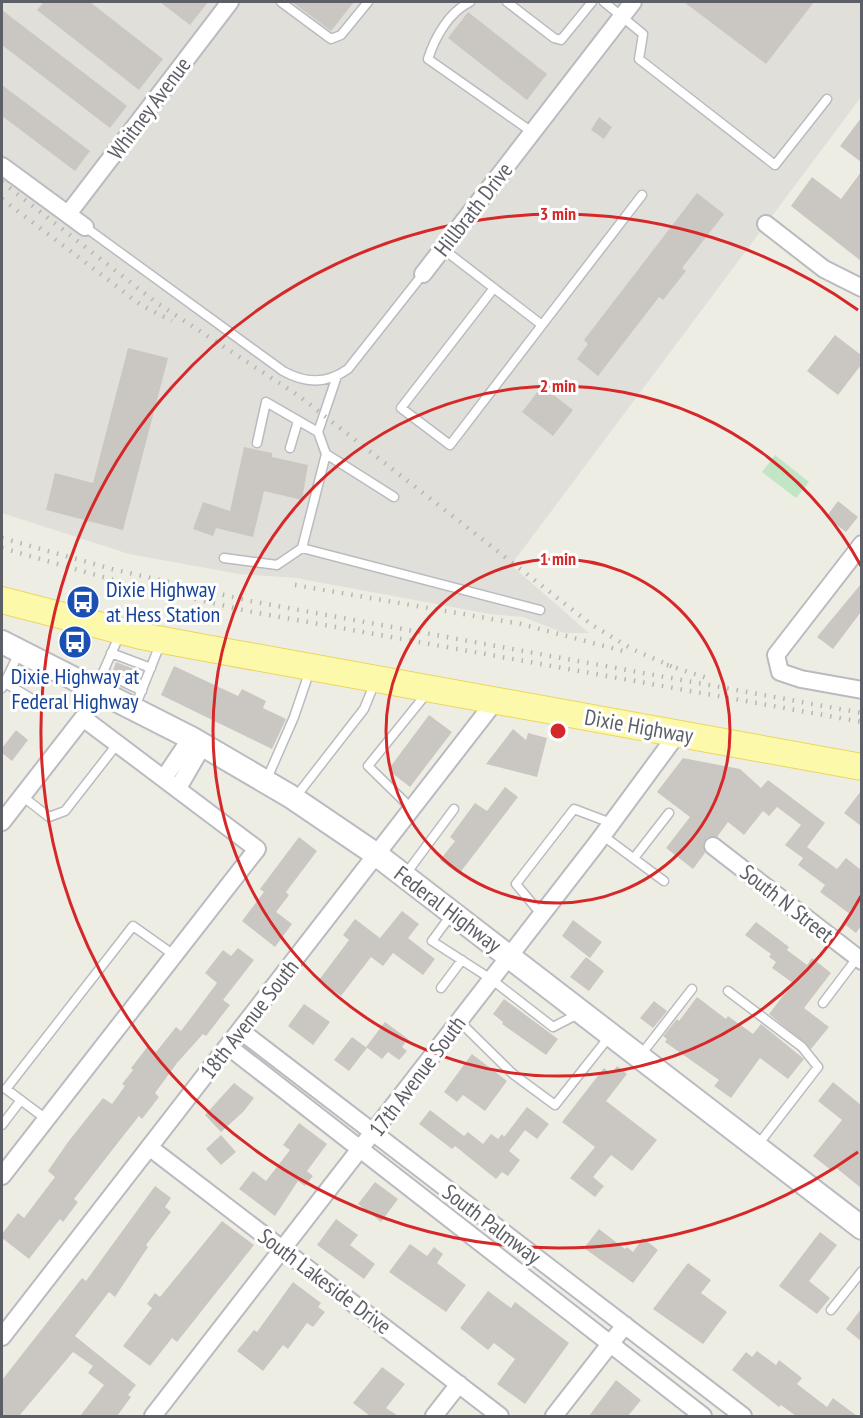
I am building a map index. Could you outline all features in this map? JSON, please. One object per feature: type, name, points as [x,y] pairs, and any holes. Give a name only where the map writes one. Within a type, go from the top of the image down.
[{"type":"main road","name":"Dixie Highway","points":[[2,600],[116,642],[162,640],[861,767]]},
{"type":"main road","name":"Federal Highway","points":[[11,646],[100,680],[138,699],[197,742],[294,799],[377,855],[861,1228]]},
{"type":"street","name":"Whitney Avenue","points":[[68,214],[230,2]]},
{"type":"street","name":"Hillbrath Drive","points":[[423,274],[633,2]]},
{"type":"street","points":[[2,166],[85,227]]},
{"type":"street","points":[[766,224],[824,269],[860,284]]},
{"type":"street","points":[[861,544],[776,655],[780,672],[801,679],[861,690]]},
{"type":"street","name":"18th Avenue South","points":[[2,1337],[496,700]]},
{"type":"street","points":[[2,822],[82,718],[119,743],[257,849],[2,1176]]},
{"type":"street","name":"17th Avenue South","points":[[153,1416],[542,914],[678,733]]},
{"type":"street","points":[[171,783],[197,742]]},
{"type":"street","name":"South N Street","points":[[713,846],[859,960]]},
{"type":"street","name":"South Palmway","points":[[241,1031],[743,1416]]},
{"type":"street","name":"South Palmway","points":[[229,1047],[703,1416]]},
{"type":"street","name":"South Lakeside Drive","points":[[149,1147],[500,1416]]},
{"type":"street","points":[[554,1416],[625,1325]]},
{"type":"street","points":[[434,1416],[459,1384]]},
{"type":"lane","points":[[281,2],[331,39],[341,35],[368,2]]},
{"type":"lane","points":[[470,2],[459,7],[434,41],[428,59],[532,132]]},
{"type":"lane","points":[[507,2],[554,38],[561,40],[592,2]]},
{"type":"lane","points":[[604,2],[643,34],[639,59],[775,165],[826,99]]},
{"type":"lane","points":[[494,288],[401,408],[450,445],[642,195]]},
{"type":"lane","points":[[85,227],[292,376],[311,381],[336,376],[318,432],[326,454],[302,548],[277,565],[224,558]]},
{"type":"lane","points":[[442,249],[542,325]]},
{"type":"lane","name":"Hillbrath Drive","points":[[336,376],[356,361],[423,274]]},
{"type":"lane","points":[[257,443],[266,402],[318,432]]},
{"type":"lane","points":[[290,448],[298,420]]},
{"type":"lane","points":[[326,454],[394,497]]},
{"type":"lane","points":[[302,548],[540,610]]},
{"type":"lane","points":[[138,699],[162,640]]},
{"type":"lane","points":[[100,680],[116,642],[151,668]]},
{"type":"lane","points":[[11,646],[3,686],[39,703]]},
{"type":"lane","points":[[265,782],[294,717],[311,667]]},
{"type":"lane","points":[[294,799],[364,709],[376,679]]},
{"type":"lane","points":[[412,809],[368,766],[430,688]]},
{"type":"lane","points":[[22,796],[48,817],[65,811],[119,743]]},
{"type":"lane","points":[[405,876],[454,809]]},
{"type":"lane","points":[[542,914],[516,884],[574,809],[607,829],[634,858],[664,880]]},
{"type":"lane","points":[[634,858],[669,813]]},
{"type":"lane","points":[[453,912],[432,941],[491,979],[553,1027],[582,1012]]},
{"type":"lane","points":[[46,1119],[6,1089],[133,926],[174,955]]},
{"type":"lane","points":[[441,988],[462,960]]},
{"type":"lane","points":[[823,1003],[859,960]]},
{"type":"lane","points":[[640,1056],[692,989]]},
{"type":"lane","points":[[728,991],[802,1047],[818,1067],[757,1147]]},
{"type":"lane","points":[[459,1021],[513,1074],[555,1105],[611,1034]]},
{"type":"lane","points":[[2,1125],[21,1100]]},
{"type":"lane","points":[[831,1310],[861,1271]]},
{"type":"shaded area","points":[[2,2],[861,2],[861,97],[511,565],[589,633],[564,633],[523,617],[490,614],[296,578],[239,574],[129,554],[2,513]]},
{"type":"green space","points":[[775,455],[809,482],[796,498],[762,472]]},
{"type":"building","points":[[44,2],[90,2],[163,59],[139,90],[37,10]]},
{"type":"building","points":[[160,2],[208,2],[190,25]]},
{"type":"building","points":[[292,2],[354,2],[331,31]]},
{"type":"building","points":[[684,2],[814,2],[766,64]]},
{"type":"building","points":[[2,10],[127,106],[110,128],[2,45]]},
{"type":"building","points":[[468,12],[547,74],[527,100],[448,38]]},
{"type":"building","points":[[2,85],[90,151],[75,171],[2,116]]},
{"type":"building","points":[[599,117],[612,127],[604,139],[591,130]]},
{"type":"building","points":[[861,118],[861,162],[840,146]]},
{"type":"building","points":[[861,172],[861,261],[791,206],[812,177],[841,199]]},
{"type":"building","points":[[697,193],[724,214],[682,268],[686,271],[663,300],[659,297],[598,376],[577,359],[588,344],[584,340]]},
{"type":"building","points":[[835,335],[861,355],[861,365],[838,395],[807,371]]},
{"type":"building","points":[[128,348],[168,358],[123,530],[46,510],[55,473],[93,483]]},
{"type":"building","points":[[542,386],[573,410],[553,436],[522,412]]},
{"type":"building","points":[[244,447],[272,453],[272,457],[308,465],[302,500],[264,491],[253,537],[216,528],[213,536],[193,529],[203,502],[230,511]]},
{"type":"building","points":[[838,501],[858,517],[846,532],[826,517]]},
{"type":"building","points":[[861,584],[861,612],[833,649],[817,637]]},
{"type":"building","points":[[116,662],[142,672],[138,682],[113,670]]},
{"type":"building","points":[[174,666],[238,696],[242,689],[266,701],[263,708],[286,719],[272,749],[161,695]]},
{"type":"building","points":[[429,715],[452,732],[410,787],[388,770]]},
{"type":"building","points":[[513,729],[526,740],[528,733],[547,738],[537,777],[486,764]]},
{"type":"building","points":[[16,730],[28,740],[12,761],[2,753],[2,748]]},
{"type":"building","points":[[683,758],[740,769],[761,788],[768,780],[825,823],[807,847],[837,869],[846,858],[861,870],[861,926],[856,933],[843,923],[850,914],[820,892],[825,885],[798,865],[803,858],[785,845],[801,825],[777,807],[769,816],[763,811],[744,835],[728,822],[717,837],[708,837],[703,844],[705,853],[693,869],[666,848],[690,817],[657,792]]},
{"type":"building","points":[[505,787],[518,797],[459,874],[440,860],[455,841],[450,837],[475,803],[487,811]]},
{"type":"building","points":[[861,791],[861,826],[844,813]]},
{"type":"building","points":[[299,837],[317,851],[286,892],[289,895],[276,912],[292,924],[275,947],[242,921],[264,892],[260,889]]},
{"type":"building","points":[[402,911],[419,924],[408,938],[435,959],[423,975],[393,953],[383,966],[371,957],[341,996],[319,980],[349,940],[343,935],[355,919],[380,938]]},
{"type":"building","points":[[573,920],[602,942],[590,958],[562,936]]},
{"type":"building","points":[[756,922],[789,947],[787,950],[807,965],[812,958],[831,973],[804,1008],[829,1027],[811,1049],[769,1014],[793,983],[772,968],[776,962],[769,957],[771,954],[745,935]]},
{"type":"building","points":[[238,948],[254,960],[223,1000],[230,1005],[206,1036],[203,1034],[177,1063],[155,1093],[159,1097],[142,1119],[139,1116],[74,1199],[78,1202],[63,1222],[60,1219],[29,1259],[2,1238],[2,1234],[18,1213],[24,1218],[55,1177],[48,1171],[68,1142],[103,1098],[112,1104],[125,1086],[122,1084],[133,1070],[131,1068],[148,1046],[156,1052],[176,1027],[181,1031],[217,983],[205,973],[223,950],[231,956]]},
{"type":"building","points":[[586,957],[604,971],[589,991],[570,977]]},
{"type":"building","points":[[697,997],[726,1019],[728,1016],[753,1034],[761,1024],[804,1059],[788,1079],[760,1058],[731,1098],[714,1086],[719,1080],[665,1042],[667,1039],[663,1036],[677,1019],[679,1021]]},
{"type":"building","points":[[504,999],[558,1039],[546,1055],[502,1024],[503,1022],[493,1014]]},
{"type":"building","points":[[654,1001],[667,1011],[653,1028],[640,1018]]},
{"type":"building","points":[[304,1004],[330,1022],[313,1045],[288,1026]]},
{"type":"building","points":[[385,1022],[408,1039],[402,1047],[407,1051],[399,1060],[388,1052],[382,1059],[366,1047]]},
{"type":"building","points":[[352,1037],[367,1048],[349,1071],[334,1060]]},
{"type":"building","points":[[472,1054],[507,1081],[485,1111],[463,1095],[457,1102],[444,1092]]},
{"type":"building","points":[[617,1066],[627,1074],[606,1101],[657,1140],[632,1171],[611,1155],[593,1177],[604,1186],[595,1197],[570,1178],[595,1147],[562,1122],[604,1068],[611,1074]]},
{"type":"building","points":[[833,1082],[861,1105],[861,1188],[834,1166],[831,1170],[813,1156],[842,1120],[818,1101]]},
{"type":"building","points":[[234,1083],[254,1098],[243,1112],[221,1132],[205,1115]]},
{"type":"building","points":[[527,1107],[549,1124],[537,1139],[525,1130],[509,1151],[520,1160],[508,1176],[502,1172],[496,1179],[455,1146],[452,1149],[419,1124],[430,1110],[464,1136],[468,1132],[483,1144],[491,1134],[498,1139],[502,1134],[504,1137]]},
{"type":"building","points":[[299,1123],[327,1144],[307,1171],[313,1176],[305,1186],[298,1181],[275,1216],[239,1189],[253,1171],[266,1181],[290,1150],[283,1145]]},
{"type":"building","points":[[221,1135],[236,1152],[221,1165],[206,1149]]},
{"type":"building","points":[[375,1182],[398,1199],[381,1222],[358,1204]]},
{"type":"building","points":[[155,1186],[171,1198],[165,1207],[171,1212],[146,1245],[148,1247],[115,1297],[109,1292],[75,1336],[136,1385],[128,1395],[131,1397],[117,1416],[80,1416],[104,1385],[88,1373],[93,1366],[73,1352],[19,1416],[2,1416],[2,1380],[82,1278],[86,1281]]},
{"type":"building","points":[[336,1219],[358,1235],[350,1245],[375,1264],[364,1279],[317,1245]]},
{"type":"building","points":[[222,1221],[254,1245],[177,1342],[172,1338],[150,1366],[123,1346],[152,1308],[147,1304],[155,1293],[160,1297]]},
{"type":"building","points":[[599,1229],[625,1249],[627,1247],[633,1252],[643,1238],[658,1250],[633,1283],[584,1248]]},
{"type":"building","points":[[820,1232],[837,1245],[809,1281],[830,1298],[817,1314],[779,1286]]},
{"type":"building","points":[[410,1244],[427,1256],[434,1247],[443,1254],[437,1263],[466,1285],[446,1312],[389,1272]]},
{"type":"building","points":[[688,1263],[711,1280],[701,1293],[727,1312],[703,1344],[653,1309]]},
{"type":"building","points":[[293,1282],[321,1303],[318,1307],[325,1312],[313,1327],[307,1323],[288,1349],[283,1345],[263,1371],[237,1351],[254,1330],[257,1332]]},
{"type":"building","points":[[488,1291],[511,1308],[515,1302],[569,1343],[525,1404],[497,1384],[515,1359],[494,1343],[488,1350],[460,1328]]},
{"type":"building","points":[[861,1309],[861,1341],[846,1329]]},
{"type":"building","points":[[757,1351],[776,1365],[779,1360],[802,1378],[797,1384],[827,1407],[833,1398],[857,1416],[796,1416],[781,1405],[779,1407],[732,1370],[746,1352],[752,1357]]},
{"type":"building","points":[[382,1367],[405,1384],[386,1408],[398,1416],[370,1416],[353,1403]]},
{"type":"building","points":[[616,1380],[641,1400],[628,1416],[589,1416]]},
{"type":"railway","points":[[2,182],[157,303],[299,396],[592,625],[632,649],[673,667]]},
{"type":"railway","points":[[2,199],[141,305],[172,321]]},
{"type":"railway","points":[[2,538],[112,569],[250,601],[862,713]]},
{"type":"railway","points":[[2,548],[110,579],[247,611],[862,722]]},
{"type":"railway","points":[[295,585],[521,624],[627,652]]},
{"type":"railway","points":[[667,665],[710,679]]},
{"type":"place","name":"Dixie Highway at Hess Station","points":[[83,602]]},
{"type":"place","name":"Dixie Highway at Federal Highway","points":[[75,642]]}]
